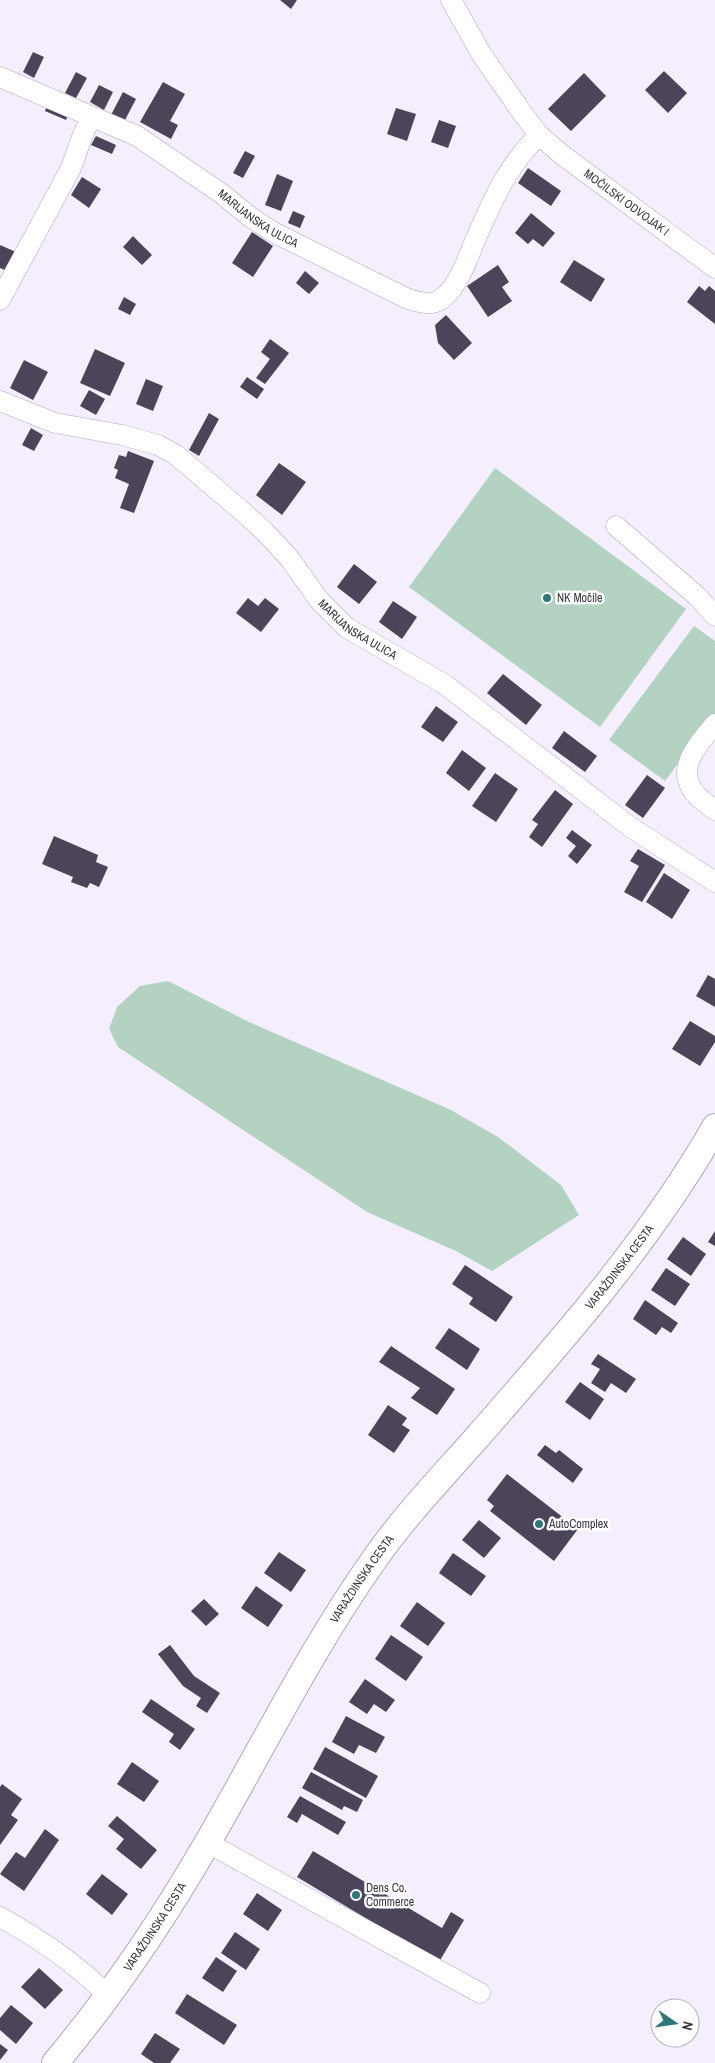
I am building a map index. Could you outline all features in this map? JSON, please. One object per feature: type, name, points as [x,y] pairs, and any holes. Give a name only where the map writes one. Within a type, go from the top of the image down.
[{"type":"main road","name":"VARAŽDINSKA CESTA","points":[[55,2063],[108,1996],[168,1908],[208,1843],[320,1642],[379,1552],[574,1324],[649,1228],[702,1150],[715,1127]]},
{"type":"street","name":"MOČILSKI ODVOJAK I","points":[[451,0],[482,55],[539,136],[715,268]]},
{"type":"street","name":"MARIJANSKA ULICA","points":[[0,76],[137,136],[222,194],[249,216],[273,232],[408,299],[424,304],[433,304],[444,298],[451,290],[462,270],[499,187],[525,148],[539,136]]},
{"type":"street","points":[[0,300],[71,168],[91,117]]},
{"type":"street","name":"MARIJANSKA ULICA","points":[[0,401],[55,423],[122,435],[158,445],[176,455],[265,532],[290,559],[319,600],[347,628],[444,684],[629,826],[715,882]]},
{"type":"street","points":[[616,526],[698,597],[715,616]]},
{"type":"street","points":[[715,724],[688,762],[686,777],[694,793],[715,810]]},
{"type":"street","points":[[208,1843],[480,1993]]},
{"type":"street","points":[[0,1917],[31,1934],[64,1956],[108,1996]]},
{"type":"green space","name":"NK Močile","points":[[495,468],[686,609],[600,727],[409,587]]},
{"type":"green space","points":[[694,626],[715,641],[715,713],[665,781],[609,740]]},
{"type":"green space","points":[[168,981],[249,1022],[449,1109],[498,1137],[561,1185],[579,1215],[492,1271],[456,1251],[367,1212],[118,1047],[109,1029],[117,1007],[140,986]]},
{"type":"building","points":[[280,0],[297,0],[291,9]]},
{"type":"building","points":[[33,52],[44,57],[34,78],[23,72]]},
{"type":"building","points":[[664,71],[687,93],[668,113],[645,90]]},
{"type":"building","points":[[76,72],[87,78],[76,98],[65,93]]},
{"type":"building","points":[[584,73],[606,96],[571,131],[548,109]]},
{"type":"building","points":[[163,82],[185,94],[170,121],[178,125],[171,139],[140,122]]},
{"type":"building","points":[[99,85],[113,92],[104,110],[90,102]]},
{"type":"building","points":[[123,92],[136,99],[124,122],[111,115]]},
{"type":"building","points":[[49,101],[70,110],[66,120],[45,111]]},
{"type":"building","points":[[396,108],[416,114],[407,141],[387,134]]},
{"type":"building","points":[[439,120],[456,126],[448,148],[431,142]]},
{"type":"building","points":[[96,136],[116,145],[112,154],[91,145]]},
{"type":"building","points":[[245,151],[255,156],[243,178],[233,173]]},
{"type":"building","points":[[528,168],[561,191],[551,206],[518,183]]},
{"type":"building","points":[[277,174],[293,181],[281,211],[265,205]]},
{"type":"building","points":[[82,177],[101,189],[89,208],[71,195]]},
{"type":"building","points":[[293,211],[305,216],[300,228],[288,223]]},
{"type":"building","points":[[531,213],[555,233],[543,247],[533,239],[528,244],[515,233]]},
{"type":"building","points":[[252,232],[273,246],[253,277],[232,263]]},
{"type":"building","points":[[133,236],[152,255],[142,265],[123,247]]},
{"type":"building","points":[[0,245],[16,252],[7,271],[0,268]]},
{"type":"building","points":[[574,260],[605,279],[591,302],[560,282]]},
{"type":"building","points":[[498,265],[509,282],[502,287],[512,301],[488,317],[467,286]]},
{"type":"building","points":[[305,271],[319,283],[309,294],[296,283]]},
{"type":"building","points":[[699,286],[705,291],[709,286],[715,291],[715,324],[687,302]]},
{"type":"building","points":[[124,297],[136,304],[130,315],[118,309]]},
{"type":"building","points":[[446,315],[472,343],[454,360],[438,343],[435,325]]},
{"type":"building","points":[[270,339],[289,353],[265,384],[256,378],[270,359],[261,352]]},
{"type":"building","points":[[95,349],[125,363],[110,396],[80,383]]},
{"type":"building","points":[[24,360],[48,372],[33,400],[10,388]]},
{"type":"building","points":[[247,377],[264,389],[257,399],[240,387]]},
{"type":"building","points":[[146,379],[163,386],[153,411],[136,404]]},
{"type":"building","points":[[89,390],[105,399],[96,415],[80,406]]},
{"type":"building","points":[[209,413],[219,419],[199,456],[189,450]]},
{"type":"building","points":[[31,428],[43,435],[34,451],[22,445]]},
{"type":"building","points":[[128,451],[154,461],[134,513],[120,508],[129,484],[115,478],[118,470],[114,468],[119,455],[126,457]]},
{"type":"building","points":[[279,463],[306,482],[282,515],[256,495]]},
{"type":"building","points":[[354,564],[377,582],[359,604],[337,587]]},
{"type":"building","points":[[248,598],[258,606],[265,598],[279,609],[261,632],[236,613]]},
{"type":"building","points":[[393,601],[417,617],[402,639],[379,622]]},
{"type":"building","points":[[503,674],[542,705],[526,725],[487,693]]},
{"type":"building","points":[[436,706],[458,722],[443,742],[421,727]]},
{"type":"building","points":[[564,731],[597,756],[585,772],[552,748]]},
{"type":"building","points":[[462,750],[486,768],[469,791],[446,773]]},
{"type":"building","points":[[495,773],[518,789],[496,822],[472,806]]},
{"type":"building","points":[[647,775],[665,788],[643,818],[625,805]]},
{"type":"building","points":[[555,790],[573,804],[542,847],[529,837],[538,824],[532,820]]},
{"type":"building","points":[[572,830],[592,845],[577,864],[568,856],[576,846],[566,838]]},
{"type":"building","points":[[54,836],[98,855],[96,862],[108,867],[99,887],[90,883],[87,888],[71,882],[73,877],[42,864]]},
{"type":"building","points":[[638,849],[665,865],[642,902],[624,892],[639,866],[630,861]]},
{"type":"building","points":[[664,873],[690,890],[672,919],[646,902]]},
{"type":"building","points":[[708,975],[715,979],[715,1007],[696,996]]},
{"type":"building","points":[[690,1021],[715,1036],[715,1042],[700,1066],[672,1049]]},
{"type":"building","points":[[715,1231],[715,1246],[708,1242]]},
{"type":"building","points":[[683,1237],[706,1254],[691,1276],[667,1259]]},
{"type":"building","points":[[465,1265],[513,1297],[496,1322],[469,1304],[473,1298],[452,1284]]},
{"type":"building","points":[[666,1268],[690,1284],[675,1306],[651,1290]]},
{"type":"building","points":[[645,1300],[678,1323],[671,1333],[662,1327],[656,1335],[633,1319]]},
{"type":"building","points":[[449,1328],[480,1349],[467,1370],[435,1348]]},
{"type":"building","points":[[391,1346],[455,1389],[437,1415],[411,1398],[420,1388],[379,1362]]},
{"type":"building","points":[[598,1354],[636,1379],[626,1393],[611,1383],[605,1392],[591,1383],[600,1369],[591,1364]]},
{"type":"building","points":[[580,1382],[604,1399],[590,1420],[565,1402]]},
{"type":"building","points":[[388,1405],[407,1418],[402,1425],[410,1430],[394,1453],[368,1435]]},
{"type":"building","points":[[545,1445],[556,1453],[559,1450],[583,1469],[573,1483],[537,1455]]},
{"type":"building","name":"AutoComplex","points":[[507,1474],[578,1529],[554,1561],[490,1511],[494,1506],[487,1500]]},
{"type":"building","points":[[479,1520],[501,1538],[484,1558],[462,1540]]},
{"type":"building","points":[[279,1552],[306,1570],[291,1592],[264,1573]]},
{"type":"building","points":[[453,1553],[486,1576],[471,1596],[439,1573]]},
{"type":"building","points":[[256,1586],[283,1605],[268,1627],[241,1608]]},
{"type":"building","points":[[204,1599],[219,1614],[206,1626],[191,1611]]},
{"type":"building","points":[[417,1602],[445,1623],[428,1646],[400,1626]]},
{"type":"building","points":[[391,1635],[423,1657],[406,1681],[375,1659]]},
{"type":"building","points":[[170,1645],[194,1676],[220,1693],[207,1713],[196,1706],[201,1698],[183,1686],[158,1654]]},
{"type":"building","points":[[365,1679],[395,1700],[386,1712],[374,1704],[367,1714],[349,1702]]},
{"type":"building","points":[[151,1699],[195,1729],[180,1750],[169,1742],[174,1734],[142,1712]]},
{"type":"building","points":[[346,1716],[385,1737],[376,1753],[359,1745],[354,1754],[332,1742]]},
{"type":"building","points":[[325,1747],[378,1776],[366,1798],[313,1769]]},
{"type":"building","points":[[132,1762],[159,1781],[144,1802],[117,1784]]},
{"type":"building","points":[[311,1772],[363,1800],[357,1812],[344,1806],[342,1810],[302,1788]]},
{"type":"building","points":[[2,1784],[22,1799],[11,1815],[18,1820],[0,1845],[0,1787]]},
{"type":"building","points":[[300,1796],[346,1822],[338,1835],[302,1814],[297,1823],[287,1817]]},
{"type":"building","points":[[117,1816],[157,1850],[141,1869],[116,1849],[124,1839],[108,1826]]},
{"type":"building","points":[[45,1829],[59,1840],[24,1891],[0,1874],[16,1852],[25,1858]]},
{"type":"building","name":"Dens Co. Commerce","points":[[313,1851],[442,1928],[451,1912],[464,1920],[439,1962],[297,1877]]},
{"type":"building","points":[[102,1874],[128,1894],[112,1915],[86,1894]]},
{"type":"building","points":[[257,1893],[282,1910],[268,1931],[243,1914]]},
{"type":"building","points":[[235,1932],[260,1949],[246,1970],[221,1953]]},
{"type":"building","points":[[216,1957],[237,1971],[223,1992],[202,1978]]},
{"type":"building","points":[[39,1968],[63,1990],[45,2009],[21,1987]]},
{"type":"building","points":[[187,1994],[237,2025],[224,2045],[175,2013]]},
{"type":"building","points":[[11,2005],[33,2023],[16,2044],[0,2030],[0,2018]]},
{"type":"building","points":[[155,2033],[180,2049],[170,2063],[154,2063],[141,2054]]},
{"type":"building","points":[[0,2044],[8,2050],[0,2060]]},
{"type":"place","name":"NK Močile","points":[[547,598]]},
{"type":"place","name":"AutoComplex","points":[[539,1524]]},
{"type":"place","name":"Dens Co. Commerce","points":[[356,1895]]}]
